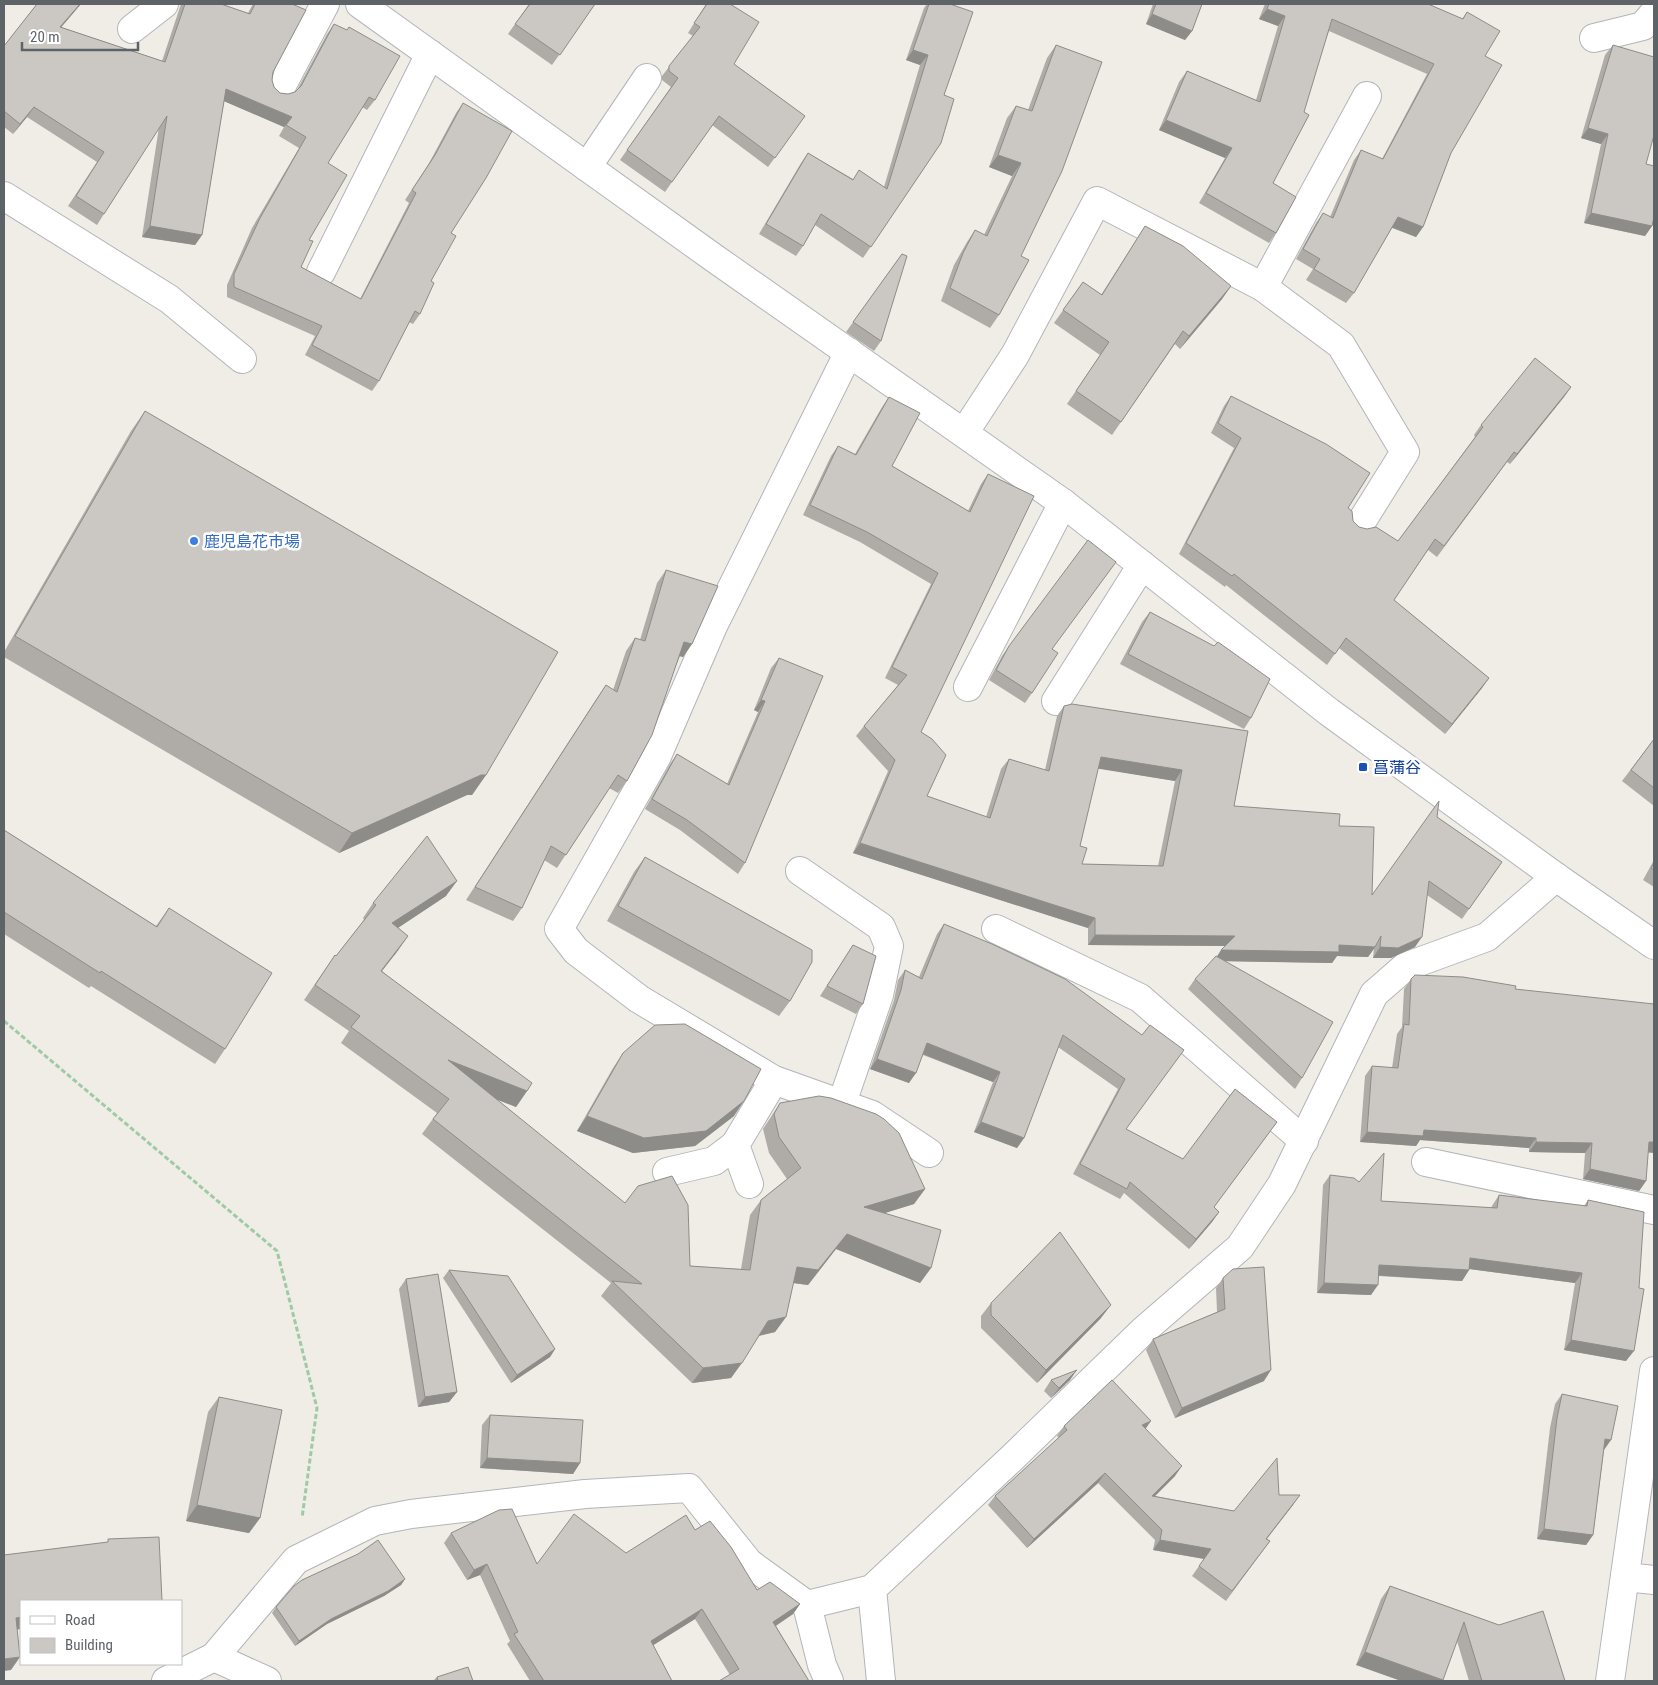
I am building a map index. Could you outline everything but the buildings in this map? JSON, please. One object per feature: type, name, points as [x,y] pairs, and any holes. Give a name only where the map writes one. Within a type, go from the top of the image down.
[{"type":"street","points":[[132,29],[164,4]]},
{"type":"street","points":[[280,89],[325,4]]},
{"type":"street","points":[[360,4],[587,167],[964,432],[1063,504],[1329,712],[1556,877],[1654,945]]},
{"type":"street","points":[[1594,38],[1643,26],[1654,13]]},
{"type":"street","points":[[321,272],[430,54]]},
{"type":"street","points":[[587,167],[647,78]]},
{"type":"street","points":[[1263,287],[1367,96]]},
{"type":"street","points":[[4,196],[169,298],[242,359]]},
{"type":"street","points":[[964,432],[1015,355],[1097,201],[1263,287],[1341,345],[1405,452],[1360,524]]},
{"type":"street","points":[[850,352],[712,626],[657,756],[559,929],[576,951],[639,999],[774,1080],[872,1115],[929,1152]]},
{"type":"street","points":[[968,687],[1063,504]]},
{"type":"street","points":[[1056,701],[1142,565]]},
{"type":"street","points":[[800,871],[881,927],[889,946],[880,996],[842,1103]]},
{"type":"street","points":[[807,1605],[872,1589],[1012,1458],[1144,1330],[1240,1247],[1282,1184],[1374,994],[1405,968],[1486,937],[1556,877]]},
{"type":"street","points":[[996,929],[1140,998],[1304,1142]]},
{"type":"street","points":[[667,1172],[714,1161],[736,1145],[774,1080]]},
{"type":"street","points":[[736,1145],[749,1184]]},
{"type":"street","points":[[1426,1162],[1654,1210]]},
{"type":"street","points":[[1610,1681],[1654,1380]]},
{"type":"street","points":[[166,1681],[214,1657],[296,1560],[375,1520],[585,1494],[689,1488],[749,1563],[807,1605],[822,1665],[829,1681]]},
{"type":"street","points":[[1625,1577],[1654,1580]]},
{"type":"street","points":[[872,1589],[881,1681]]},
{"type":"street","points":[[214,1657],[267,1681]]},
{"type":"path","points":[[4,1021],[277,1251],[317,1408],[296,1560]]},
{"type":"place","name":"鹿児島花市場","points":[[194,541]]},
{"type":"place","name":"菖蒲谷","points":[[1363,767]]}]
